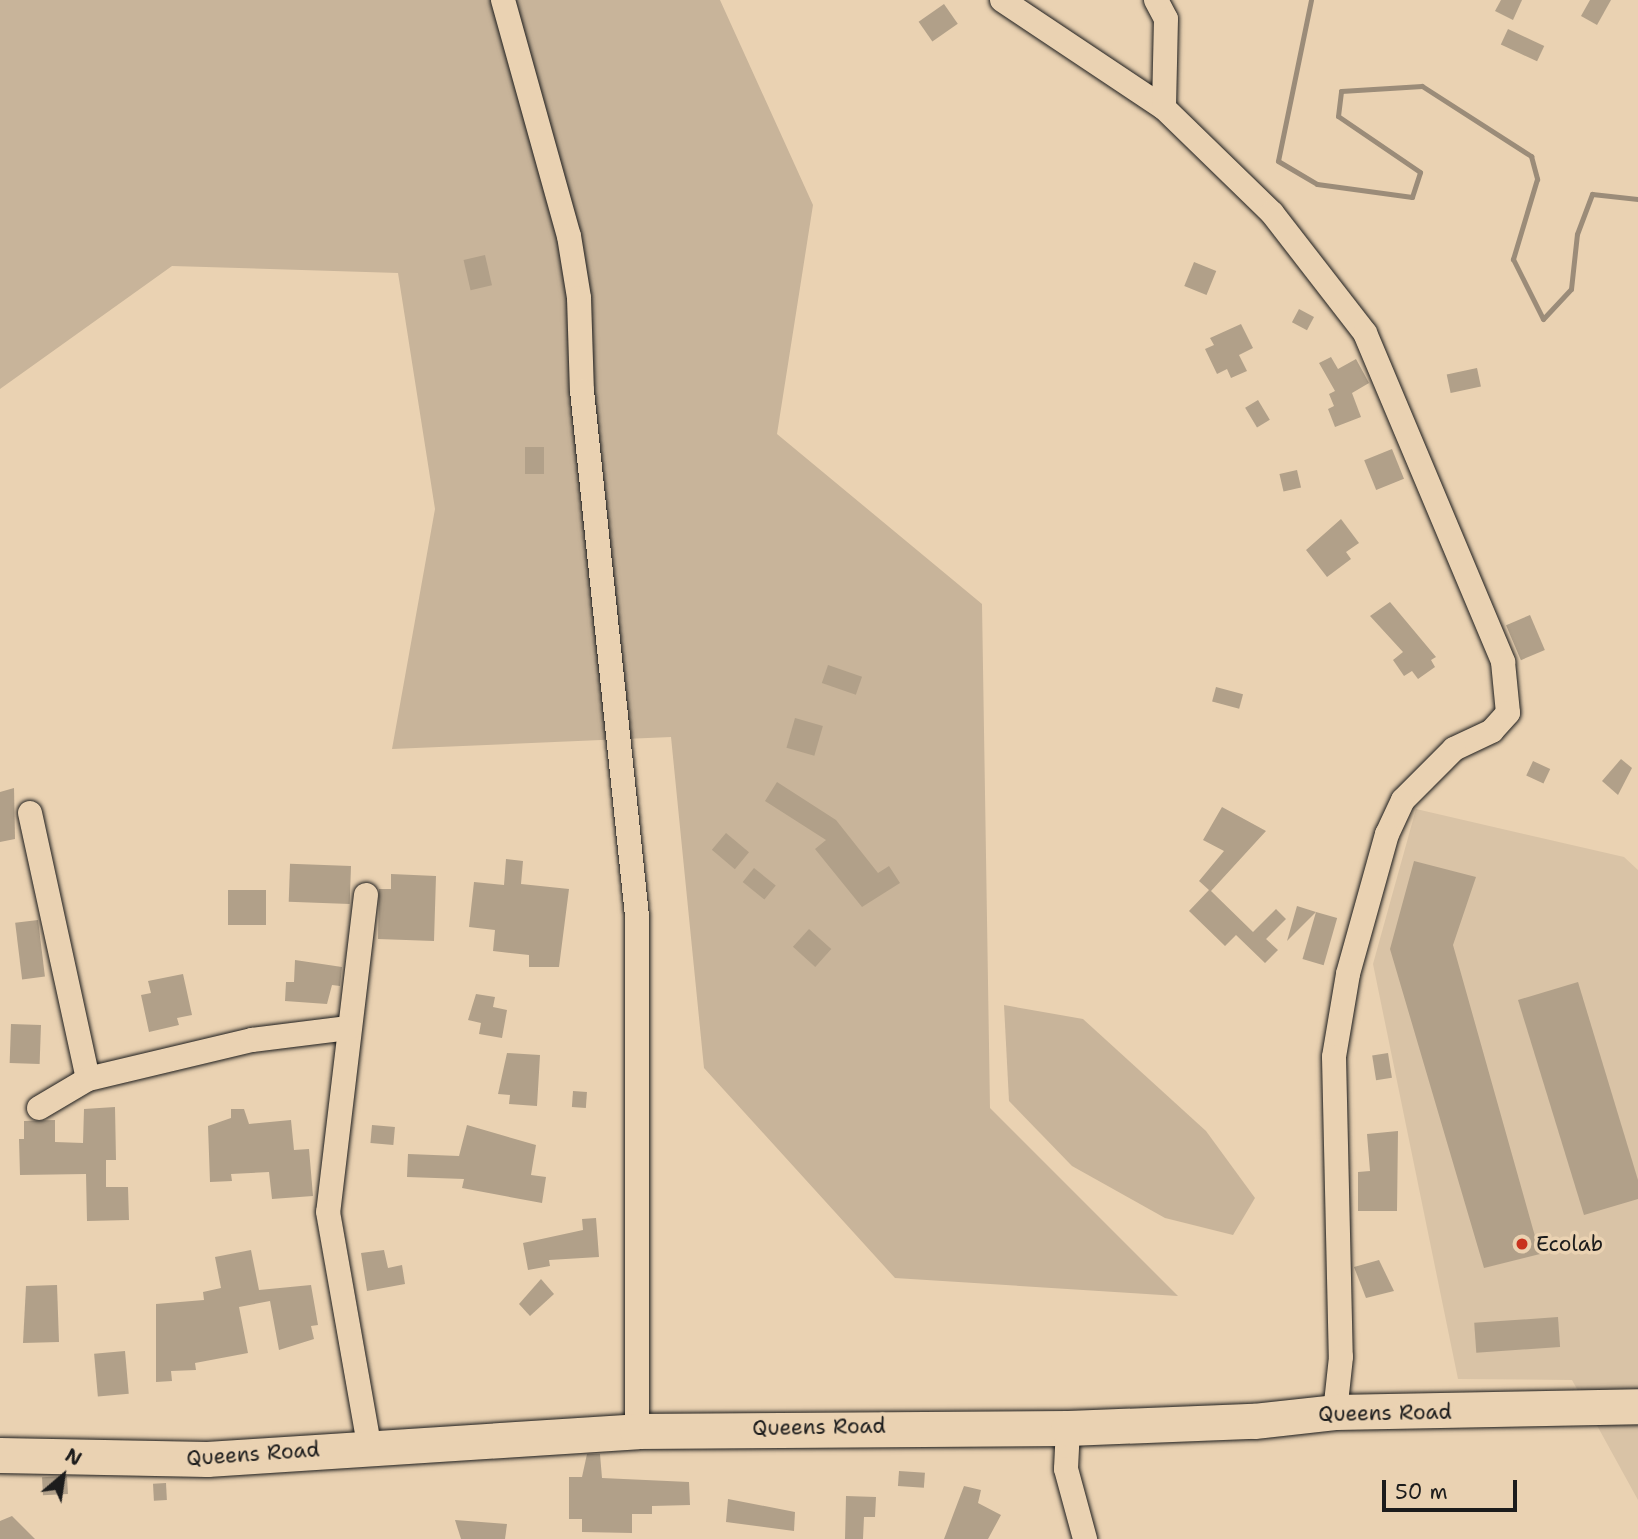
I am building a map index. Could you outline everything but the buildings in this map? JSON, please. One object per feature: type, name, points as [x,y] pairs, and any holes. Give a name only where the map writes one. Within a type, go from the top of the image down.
[{"type":"highway","name":"Queens Road","points":[[0,1455],[206,1459],[369,1444],[637,1431],[1068,1428],[1254,1421],[1335,1412],[1638,1406]]},
{"type":"street","points":[[503,0],[569,236],[579,298],[582,391],[637,916],[637,1431]]},
{"type":"street","points":[[1002,0],[1164,108],[1272,213],[1365,333],[1427,470],[1510,693],[1508,713],[1492,731],[1454,749],[1404,800],[1387,834],[1348,974],[1334,1057],[1341,1357],[1335,1412]]},
{"type":"street","points":[[1156,0],[1166,19],[1164,108]]},
{"type":"street","points":[[30,813],[88,1079]]},
{"type":"street","points":[[366,895],[328,1212],[369,1444]]},
{"type":"street","points":[[39,1108],[88,1079],[252,1040],[348,1028]]},
{"type":"street","points":[[1068,1428],[1066,1469],[1085,1539]]},
{"type":"shaded area","points":[[0,0],[720,0],[813,205],[777,434],[982,604],[990,1108],[1178,1296],[895,1278],[704,1068],[671,737],[392,749],[435,509],[398,273],[172,266],[0,389]]},
{"type":"shaded area","points":[[1416,809],[1624,857],[1638,870],[1638,1500],[1572,1380],[1458,1379],[1373,964]]},
{"type":"shaded area","points":[[1004,1005],[1083,1019],[1206,1131],[1255,1198],[1233,1235],[1165,1218],[1072,1166],[1009,1101]]},
{"type":"waterway","points":[[1311,0],[1278,161],[1317,184],[1412,197],[1420,172],[1338,116],[1341,91],[1422,86],[1531,156],[1537,179],[1513,259],[1543,319],[1571,289],[1577,234],[1592,194],[1638,199]]},
{"type":"place","name":"Ecolab","points":[[1522,1244]]}]
